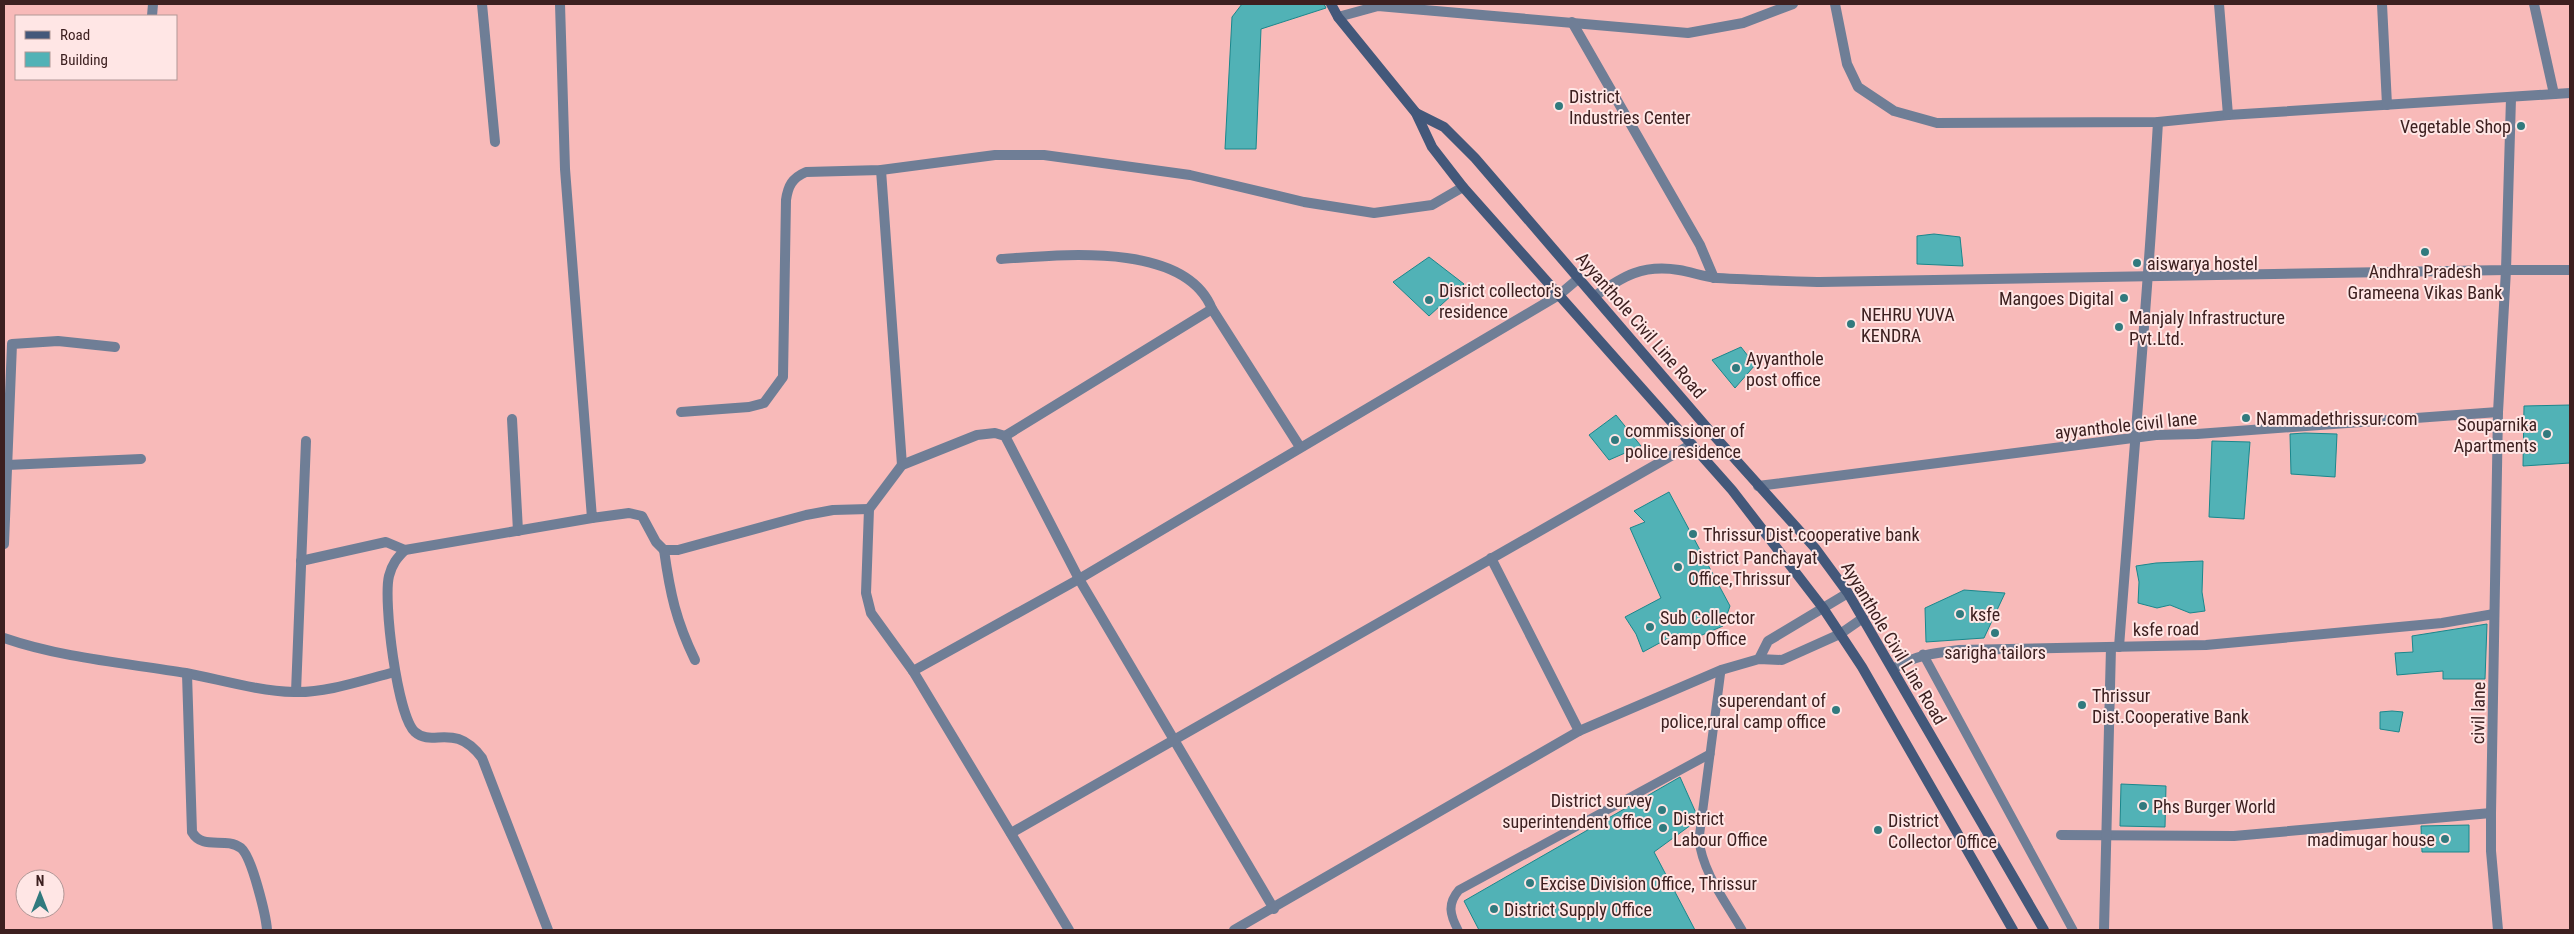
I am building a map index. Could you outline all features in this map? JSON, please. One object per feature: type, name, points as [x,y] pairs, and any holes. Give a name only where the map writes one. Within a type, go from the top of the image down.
[{"type":"main road","name":"Ayyanthole Civil Line Road","points":[[1331,4],[1338,16],[1416,114],[1432,147],[1463,187],[1732,490],[1823,608],[1862,667],[2013,930]]},
{"type":"main road","name":"Ayyanthole Civil Line Road","points":[[1416,114],[1444,128],[1475,158],[1758,486],[1815,548],[1848,593],[1863,618],[2044,930]]},
{"type":"street","points":[[482,4],[495,142]]},
{"type":"street","points":[[560,4],[565,169],[592,518]]},
{"type":"street","points":[[1338,16],[1378,6],[1444,7],[1688,33],[1742,23],[1792,4]]},
{"type":"street","points":[[1835,4],[1847,64],[1858,87],[1894,111],[1937,123],[2158,122],[2228,115],[2570,93]]},
{"type":"street","points":[[2220,4],[2228,115]]},
{"type":"street","points":[[2382,4],[2387,105]]},
{"type":"street","points":[[2534,4],[2554,94]]},
{"type":"street","points":[[1572,22],[1700,244],[1714,278]]},
{"type":"street","name":"civil lane","points":[[2498,930],[2491,851],[2491,813],[2494,744],[2494,614],[2498,412],[2506,270],[2510,98]]},
{"type":"street","points":[[2104,930],[2115,647],[2150,278],[2158,122]]},
{"type":"street","points":[[681,412],[749,407],[764,403],[783,377],[787,188],[796,177],[806,172],[822,170],[881,170],[995,155],[1044,155],[1190,175],[1304,202],[1374,214],[1432,205],[1463,187]]},
{"type":"street","points":[[881,170],[902,465]]},
{"type":"street","points":[[1001,259],[1115,256],[1146,260],[1188,279],[1208,299],[1212,309],[1300,447]]},
{"type":"street","points":[[1595,296],[1622,277],[1639,270],[1658,268],[1679,270],[1714,278],[1820,282],[2570,270]]},
{"type":"street","points":[[913,671],[1079,579],[1559,295],[1579,278]]},
{"type":"street","points":[[1005,436],[1212,309]]},
{"type":"street","points":[[4,544],[8,344],[58,341],[115,347]]},
{"type":"street","name":"ayyanthole civil lane","points":[[1758,486],[2156,435],[2218,433],[2498,412]]},
{"type":"street","points":[[512,419],[518,531]]},
{"type":"street","points":[[1069,930],[913,671],[872,613],[866,593],[870,509],[902,465],[977,435],[995,433],[1005,436],[1079,579],[1274,909]]},
{"type":"street","points":[[296,692],[306,441]]},
{"type":"street","points":[[1011,833],[1692,444]]},
{"type":"street","points":[[7,465],[141,459]]},
{"type":"street","points":[[664,550],[678,550],[824,512],[870,509]]},
{"type":"street","points":[[301,561],[386,542],[405,550],[592,518],[629,513],[642,516],[656,542],[664,550],[672,605],[679,628],[695,660]]},
{"type":"street","points":[[405,550],[393,562],[388,578],[395,672],[414,732],[425,737],[457,737],[472,744],[482,758],[548,930]]},
{"type":"street","points":[[1491,558],[1579,730]]},
{"type":"street","points":[[1759,659],[1768,641],[1848,593]]},
{"type":"street","name":"ksfe road","points":[[1893,669],[1909,659],[1922,654],[1959,650],[2206,645],[2442,623],[2494,614]]},
{"type":"street","points":[[1239,929],[1579,730],[1721,670],[1759,659],[1782,660],[1840,634],[1863,618]]},
{"type":"street","points":[[4,638],[32,648],[70,656],[186,674],[263,689],[296,692],[344,685],[395,672]]},
{"type":"street","points":[[186,674],[192,832],[196,839],[203,842],[225,843],[241,849],[247,858],[260,897],[267,930]]},
{"type":"street","points":[[2061,835],[2197,837],[2267,834],[2491,813]]},
{"type":"lane","points":[[1922,654],[2073,930]]},
{"type":"lane","points":[[1721,670],[1699,839],[1700,855],[1742,930]]},
{"type":"lane","points":[[1458,930],[1450,915],[1452,899],[1459,890],[1710,754]]},
{"type":"building","points":[[1242,4],[1324,4],[1326,8],[1261,29],[1256,149],[1225,149],[1232,17]]},
{"type":"building","points":[[1934,234],[1960,237],[1963,266],[1917,264],[1917,236]]},
{"type":"building","name":"Disrict collector's residence","points":[[1429,257],[1464,284],[1429,316],[1393,282]]},
{"type":"building","name":"Ayyanthole post office","points":[[1741,347],[1755,365],[1735,388],[1712,360]]},
{"type":"building","name":"Souparnika Apartments","points":[[2570,405],[2570,463],[2523,466],[2524,406]]},
{"type":"building","name":"commissioner of police residence","points":[[1616,415],[1641,446],[1609,460],[1589,435]]},
{"type":"building","points":[[2290,434],[2337,434],[2335,477],[2291,474]]},
{"type":"building","points":[[2212,441],[2250,442],[2244,519],[2209,517]]},
{"type":"building","name":"District Panchayat Office,Thrissur","points":[[1669,492],[1730,606],[1723,626],[1681,644],[1676,634],[1643,652],[1636,634],[1625,617],[1661,598],[1630,528],[1645,522],[1634,511]]},
{"type":"building","points":[[2203,561],[2202,592],[2205,611],[2190,613],[2170,605],[2157,608],[2138,603],[2139,582],[2136,566],[2156,563]]},
{"type":"building","name":"ksfe","points":[[1964,590],[2005,593],[1984,638],[1926,642],[1925,608]]},
{"type":"building","points":[[2487,624],[2485,679],[2443,679],[2443,671],[2397,675],[2395,653],[2413,652],[2412,636]]},
{"type":"building","points":[[2380,712],[2403,712],[2399,732],[2380,729]]},
{"type":"building","points":[[1680,777],[1696,813],[1695,822],[1654,852],[1695,930],[1479,930],[1464,901]]},
{"type":"building","name":"Phs Burger World","points":[[2121,784],[2166,786],[2165,827],[2120,826]]},
{"type":"building","name":"madimugar house","points":[[2469,825],[2469,852],[2422,852],[2421,826]]},
{"type":"place","name":"District Industries Center","points":[[1559,106]]},
{"type":"place","name":"Vegetable Shop","points":[[2521,126]]},
{"type":"place","name":"Andhra Pradesh Grameena Vikas Bank","points":[[2425,252]]},
{"type":"place","name":"aiswarya hostel","points":[[2137,263]]},
{"type":"place","name":"Mangoes Digital","points":[[2124,298]]},
{"type":"place","name":"Disrict collector's residence","points":[[1429,300]]},
{"type":"place","name":"NEHRU YUVA KENDRA","points":[[1851,324]]},
{"type":"place","name":"Manjaly Infrastructure Pvt.Ltd.","points":[[2119,327]]},
{"type":"place","name":"Ayyanthole post office","points":[[1736,368]]},
{"type":"place","name":"Nammadethrissur.com","points":[[2246,418]]},
{"type":"place","name":"Souparnika Apartments","points":[[2547,434]]},
{"type":"place","name":"commissioner of police residence","points":[[1615,440]]},
{"type":"place","name":"Thrissur Dist.cooperative bank","points":[[1693,534]]},
{"type":"place","name":"District Panchayat Office,Thrissur","points":[[1678,567]]},
{"type":"place","name":"ksfe","points":[[1960,614]]},
{"type":"place","name":"Sub Collector Camp Office","points":[[1650,627]]},
{"type":"place","name":"sarigha tailors","points":[[1995,633]]},
{"type":"place","name":"Thrissur Dist.Cooperative Bank","points":[[2082,705]]},
{"type":"place","name":"superendant of police,rural camp office","points":[[1836,710]]},
{"type":"place","name":"Phs Burger World","points":[[2143,806]]},
{"type":"place","name":"District survey superintendent office","points":[[1662,810]]},
{"type":"place","name":"District Labour Office","points":[[1663,828]]},
{"type":"place","name":"District Collector Office","points":[[1878,830]]},
{"type":"place","name":"madimugar house","points":[[2445,839]]},
{"type":"place","name":"Excise Division Office, Thrissur","points":[[1530,883]]},
{"type":"place","name":"District Supply Office","points":[[1494,909]]}]
